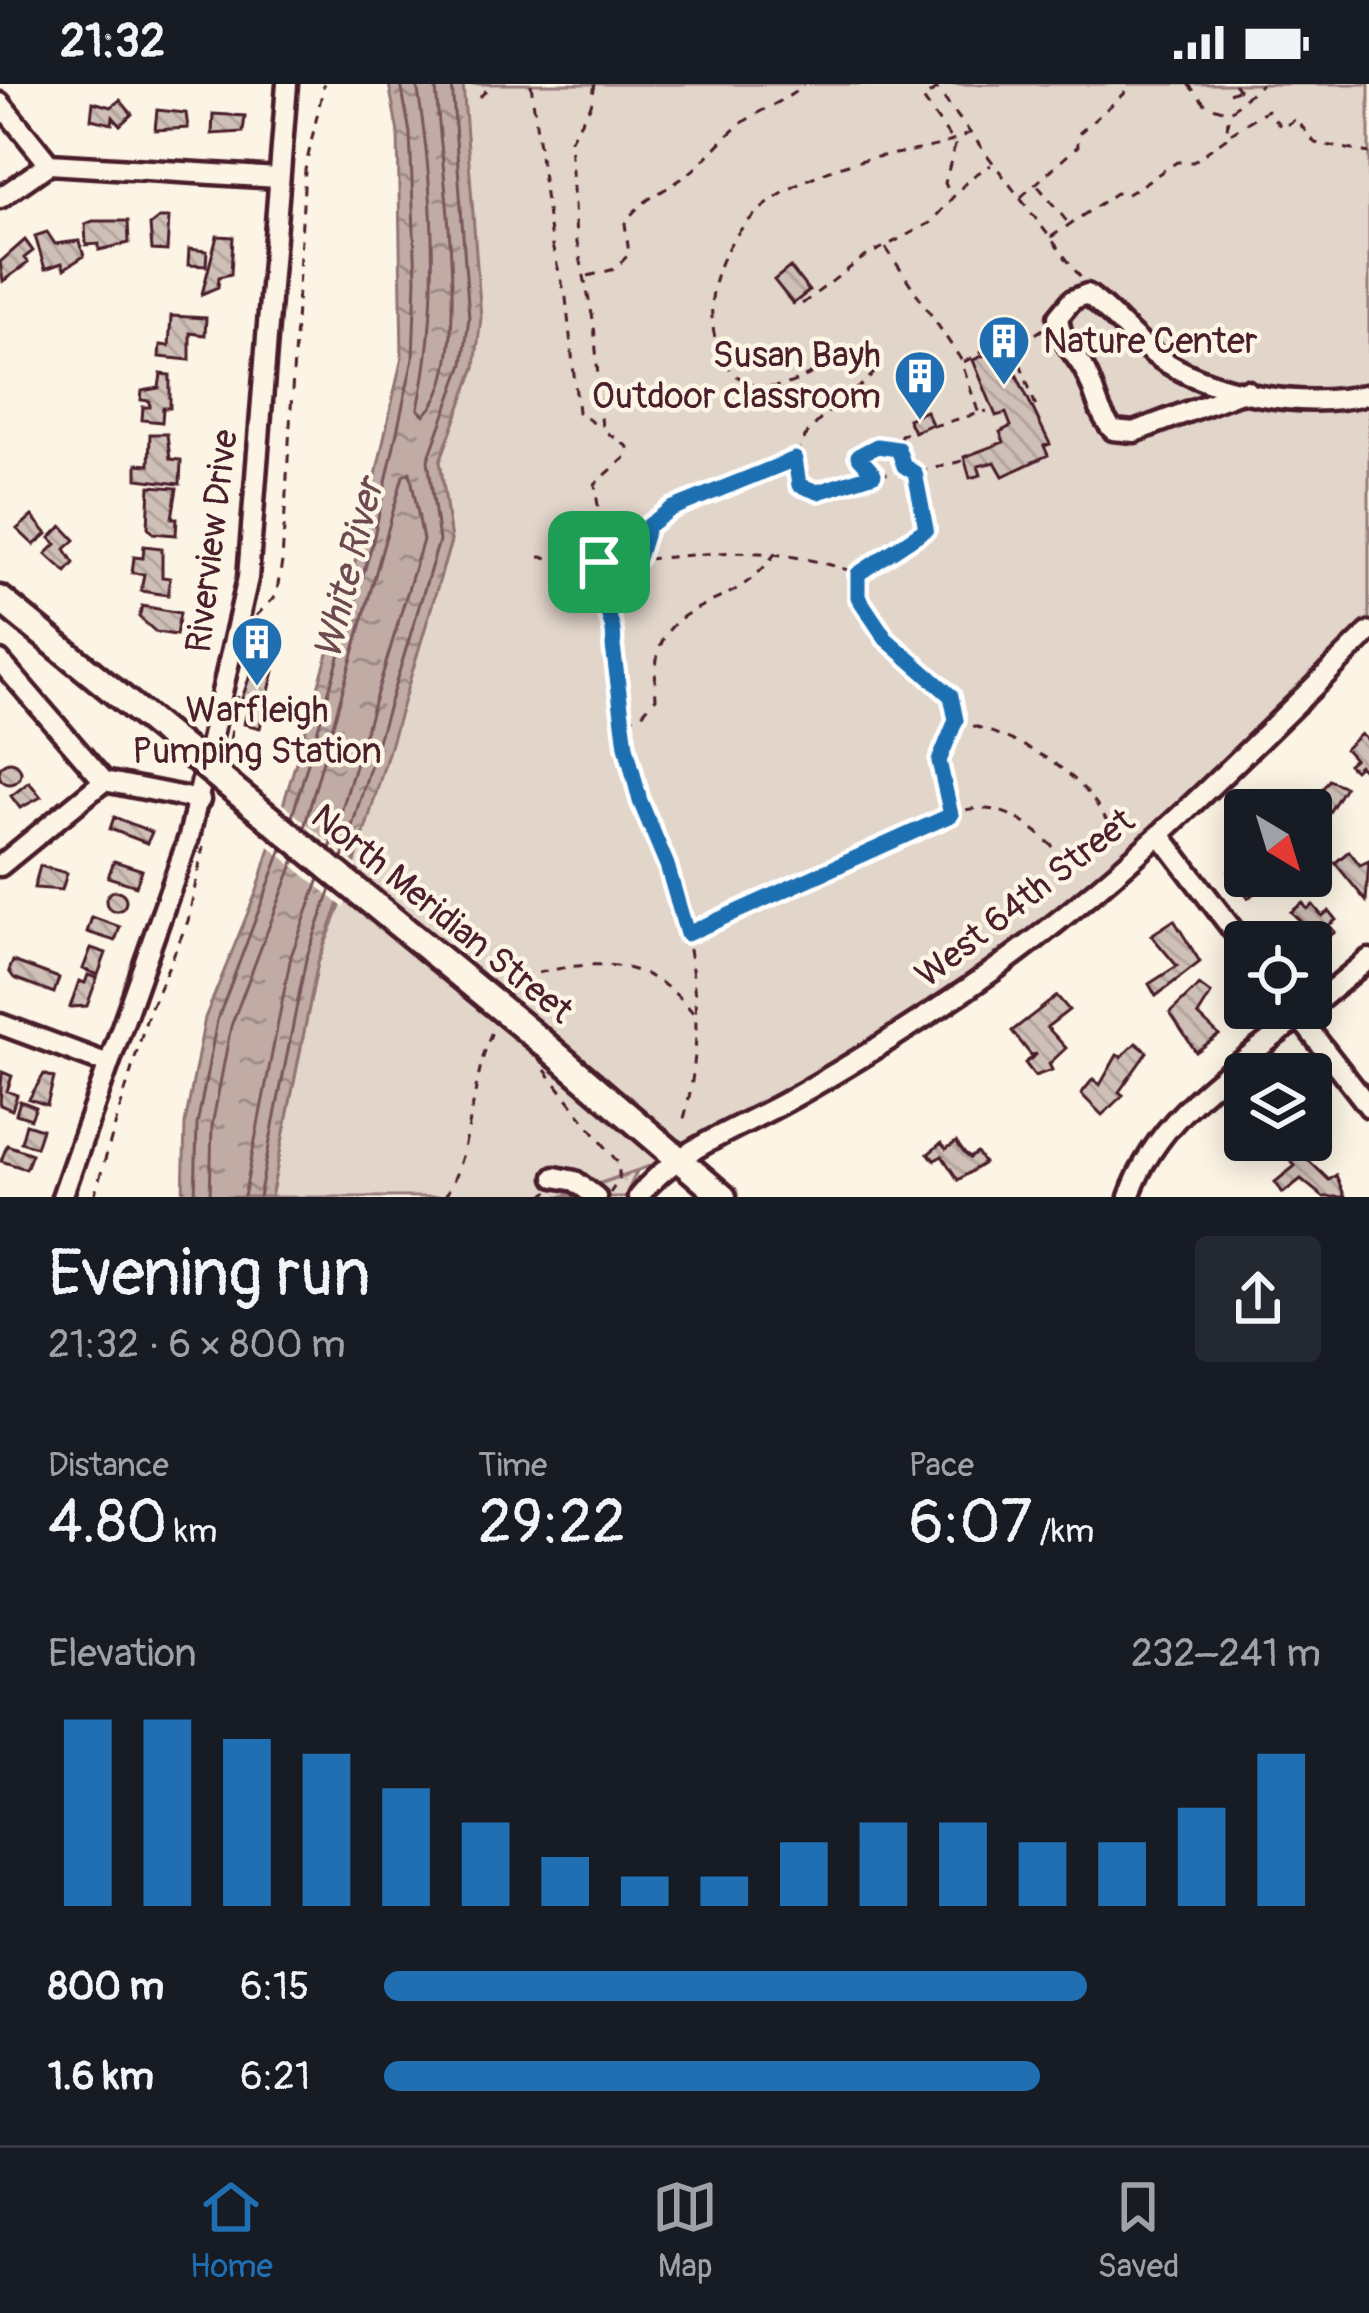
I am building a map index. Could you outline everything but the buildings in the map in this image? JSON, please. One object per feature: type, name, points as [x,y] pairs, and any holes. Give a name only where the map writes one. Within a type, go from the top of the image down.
[{"type":"main road","name":"North Meridian Street","points":[[0,599],[187,751],[542,1054],[723,1197]]},
{"type":"street","name":"Riverview Drive","points":[[62,1197],[200,800],[248,578],[286,84]]},
{"type":"street","points":[[0,104],[49,164]]},
{"type":"street","points":[[0,198],[49,164],[279,178]]},
{"type":"street","points":[[1246,390],[1134,432],[1113,430],[1098,413],[1085,370],[1060,338],[1058,317],[1072,300],[1087,294],[1168,364],[1246,390],[1298,400],[1369,394]]},
{"type":"street","name":"West 64th Street","points":[[638,1197],[676,1157],[796,1097],[917,1022],[1097,892],[1161,836],[1369,632]]},
{"type":"street","points":[[0,661],[104,781],[200,800]]},
{"type":"street","points":[[0,866],[104,781]]},
{"type":"street","points":[[1161,836],[1226,921]]},
{"type":"street","points":[[1332,988],[1369,959]]},
{"type":"street","points":[[0,1024],[109,1064]]},
{"type":"street","points":[[1129,1197],[1164,1130],[1280,1029]]},
{"type":"street","points":[[1316,1029],[1369,1107]]},
{"type":"street","points":[[554,1178],[575,1181],[596,1197]]},
{"type":"path","points":[[480,98],[492,84]]},
{"type":"path","points":[[531,84],[551,242],[566,298],[578,412],[628,448],[626,458],[595,484],[604,543],[598,597],[616,631],[613,646],[640,801],[667,865],[687,934],[696,1078],[683,1121]]},
{"type":"path","points":[[595,84],[591,105],[570,140],[602,429]]},
{"type":"path","points":[[584,277],[616,269],[629,254],[625,223],[641,200],[682,179],[751,116],[787,100],[804,84]]},
{"type":"path","points":[[1019,199],[1078,146],[1078,135],[1124,94],[1127,84]]},
{"type":"path","points":[[1188,84],[1206,105],[1228,112]]},
{"type":"path","points":[[1228,112],[1262,84]]},
{"type":"path","points":[[952,197],[944,190],[954,163],[954,142],[923,99],[935,86],[1087,294]]},
{"type":"path","points":[[1229,93],[1236,87],[1246,99]]},
{"type":"path","points":[[1050,238],[1177,162],[1192,162],[1267,110],[1282,128],[1296,119],[1315,142],[1369,153]]},
{"type":"path","points":[[1228,112],[1229,134]]},
{"type":"path","points":[[962,461],[915,473],[874,474],[818,492],[799,485],[795,448],[879,368],[875,359],[841,359],[775,388],[750,383],[729,371],[717,349],[712,287],[732,235],[762,207],[815,174],[954,142],[969,133]]},
{"type":"path","points":[[802,304],[885,247],[930,223],[952,197],[993,164]]},
{"type":"path","points":[[1036,184],[1069,224]]},
{"type":"path","points":[[885,247],[962,362],[979,414]]},
{"type":"path","points":[[1006,354],[1053,319]]},
{"type":"path","points":[[962,362],[997,344],[1016,350]]},
{"type":"path","points":[[1016,350],[1039,412]]},
{"type":"path","points":[[539,556],[599,562],[727,549],[776,552],[858,574],[926,529],[915,473],[904,466],[898,449],[902,436],[986,411]]},
{"type":"path","points":[[874,474],[858,456],[877,446],[898,449]]},
{"type":"path","points":[[638,558],[648,526],[671,509],[795,459]]},
{"type":"path","points":[[624,721],[641,715],[656,698],[652,657],[664,628],[743,585],[776,552]]},
{"type":"path","points":[[858,574],[858,597],[886,639],[951,696],[956,720],[939,761],[951,815]]},
{"type":"path","points":[[956,720],[1009,736],[1060,768],[1092,792],[1110,826]]},
{"type":"path","points":[[687,934],[951,815],[979,807],[1001,809],[1023,819],[1060,853],[1085,849],[1110,826],[1135,823]]},
{"type":"path","points":[[94,1197],[148,1014],[188,921]]},
{"type":"path","points":[[542,1054],[619,1164],[619,1180],[607,1197]]},
{"type":"green space","points":[[462,84],[1369,84],[1369,632],[1161,836],[992,971],[676,1157],[560,1197],[271,1197],[318,962],[348,886],[451,541],[440,461],[475,367]]},
{"type":"green space","points":[[637,1171],[625,1197],[561,1197]]},
{"type":"water","points":[[389,84],[463,84],[481,318],[475,367],[440,461],[451,541],[366,827],[318,962],[271,1197],[183,1197],[185,1124],[205,1018],[258,888],[296,762],[362,538],[402,357],[398,133]]},
{"type":"pier","points":[[278,800],[358,866],[344,908],[265,843]]},
{"type":"place","name":"Nature Center","points":[[1004,387]]},
{"type":"place","name":"Susan Bayh Outdoor classroom","points":[[920,422]]},
{"type":"place","name":"Warfleigh Pumping Station","points":[[257,688]]},
{"type":"route","points":[[864,449],[898,449],[904,466],[915,473],[926,529],[878,556],[858,574],[858,597],[886,639],[951,696],[956,720],[939,761],[951,815],[687,934],[667,865],[640,801],[626,746],[613,646],[616,631],[598,597],[599,562],[638,558],[648,526],[671,509],[730,489],[769,467],[795,459],[799,485],[818,492],[874,474],[861,465],[858,456],[864,449]]},
{"type":"water label","name":"White River","points":[[349,569]]}]
